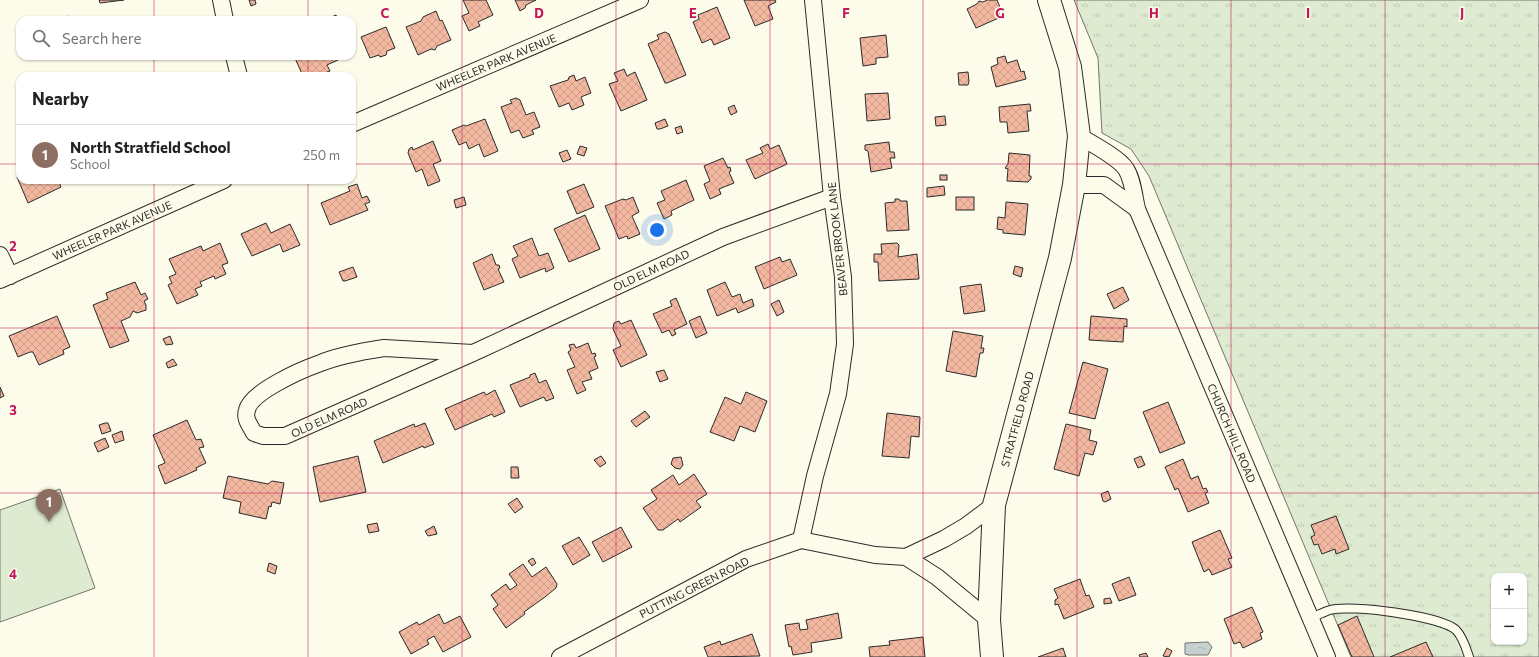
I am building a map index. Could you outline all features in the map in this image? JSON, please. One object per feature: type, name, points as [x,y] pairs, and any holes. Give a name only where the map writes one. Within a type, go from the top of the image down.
[{"type":"main road","name":"STRATFIELD ROAD","points":[[992,657],[989,620],[994,505],[1060,258],[1074,185],[1079,136],[1070,67],[1049,0]]},
{"type":"street","points":[[221,0],[224,16]]},
{"type":"street","name":"WHEELER PARK AVENUE","points":[[356,122],[640,0]]},
{"type":"street","name":"BEAVER BROOK LANE","points":[[801,540],[815,476],[838,394],[845,344],[843,277],[832,197],[813,0]]},
{"type":"street","points":[[235,60],[238,72]]},
{"type":"street","name":"CHURCH HILL ROAD","points":[[1079,136],[1103,149],[1126,168],[1133,186],[1137,209],[1327,657]]},
{"type":"street","name":"WHEELER PARK AVENUE","points":[[5,278],[215,184]]},
{"type":"street","points":[[1074,185],[1104,185],[1137,209]]},
{"type":"street","name":"OLD ELM ROAD","points":[[473,353],[384,348],[319,363],[260,393],[252,400],[247,409],[246,419],[254,432],[269,436],[285,436],[473,353],[723,237],[832,197]]},
{"type":"street","points":[[0,256],[5,278]]},
{"type":"street","points":[[906,557],[955,533],[994,505]]},
{"type":"street","points":[[801,540],[875,555],[906,557],[937,577],[989,620]]},
{"type":"street","name":"PUTTING GREEN ROAD","points":[[560,657],[746,559],[801,540]]},
{"type":"lane","points":[[1310,618],[1330,610],[1345,608],[1422,617],[1446,623],[1456,630],[1463,640],[1470,657]]},
{"type":"green space","points":[[1074,0],[1539,0],[1539,657],[1351,657],[1149,176],[1131,149],[1102,133],[1098,58]]},
{"type":"green space","points":[[60,489],[95,588],[0,622],[0,510]]},
{"type":"water","points":[[1208,642],[1212,647],[1208,655],[1185,654],[1185,643]]},
{"type":"building","points":[[99,0],[124,0],[100,3]]},
{"type":"building","points":[[249,0],[255,0],[256,4],[251,6]]},
{"type":"building","points":[[463,0],[486,0],[493,15],[478,22],[480,26],[469,31],[462,16],[469,13]]},
{"type":"building","points":[[515,0],[536,0],[526,5],[525,8],[520,11]]},
{"type":"building","points":[[744,0],[775,0],[776,2],[768,6],[773,19],[755,26]]},
{"type":"building","points":[[987,0],[997,0],[1000,7],[997,9],[1001,17],[976,28],[967,9],[977,4],[979,1],[983,2]]},
{"type":"building","points":[[717,7],[730,38],[714,45],[711,39],[702,43],[693,22],[699,19],[698,15]]},
{"type":"building","points":[[436,11],[451,40],[437,46],[435,50],[431,49],[418,55],[406,27],[421,21],[423,17]]},
{"type":"building","points":[[386,27],[395,48],[387,51],[386,55],[380,57],[379,55],[370,58],[361,37]]},
{"type":"building","points":[[665,32],[669,34],[686,75],[667,83],[665,83],[648,44],[659,39],[657,35]]},
{"type":"building","points":[[886,35],[888,57],[876,58],[876,64],[863,66],[860,38]]},
{"type":"building","points":[[1005,56],[1007,63],[1017,60],[1021,72],[1024,71],[1026,79],[996,87],[991,67],[998,64],[997,58]]},
{"type":"building","points":[[296,60],[338,60],[327,65],[330,71],[327,72],[301,72]]},
{"type":"building","points":[[624,69],[627,76],[635,72],[647,100],[621,111],[609,84],[618,81],[614,73]]},
{"type":"building","points":[[968,72],[968,85],[959,85],[958,73]]},
{"type":"building","points":[[574,75],[576,81],[585,77],[591,93],[581,97],[584,105],[572,110],[569,103],[559,107],[550,86],[568,80],[569,77]]},
{"type":"building","points":[[888,93],[890,119],[867,121],[865,94]]},
{"type":"building","points":[[516,98],[520,100],[526,115],[534,112],[540,127],[532,130],[534,134],[523,138],[519,130],[511,133],[501,107],[512,103],[510,100]]},
{"type":"building","points":[[1030,104],[1031,111],[1027,111],[1029,131],[1008,133],[1007,122],[1000,122],[999,107]]},
{"type":"building","points":[[734,105],[737,112],[731,115],[728,108]]},
{"type":"building","points":[[945,116],[946,125],[936,126],[935,117]]},
{"type":"building","points":[[485,119],[498,151],[484,157],[479,144],[469,149],[466,142],[459,145],[452,130]]},
{"type":"building","points":[[665,119],[668,126],[657,129],[655,123]]},
{"type":"building","points":[[681,126],[683,132],[677,134],[675,128]]},
{"type":"building","points":[[433,141],[441,161],[433,164],[440,181],[428,186],[422,169],[416,172],[408,153],[409,149],[412,147],[413,150]]},
{"type":"building","points":[[889,142],[890,152],[894,152],[895,158],[890,158],[892,168],[871,172],[868,151],[865,150],[865,145]]},
{"type":"building","points":[[768,144],[770,149],[779,145],[787,164],[755,179],[746,160],[763,153],[760,148]]},
{"type":"building","points":[[580,146],[587,148],[584,156],[577,154]]},
{"type":"building","points":[[567,150],[571,159],[563,162],[559,153]]},
{"type":"building","points":[[1009,153],[1030,155],[1029,176],[1031,176],[1031,179],[1028,182],[1007,181],[1008,169],[1005,168],[1008,164]]},
{"type":"building","points":[[723,158],[728,168],[730,167],[731,171],[729,172],[734,183],[719,189],[721,194],[710,199],[704,184],[710,181],[704,166]]},
{"type":"building","points":[[940,175],[947,175],[947,180],[940,180]]},
{"type":"building","points":[[686,180],[694,200],[671,211],[672,215],[664,219],[657,203],[665,200],[661,191]]},
{"type":"building","points":[[20,184],[60,184],[61,187],[28,203]]},
{"type":"building","points":[[357,184],[362,198],[367,196],[370,202],[365,204],[368,210],[330,225],[321,203],[350,191],[348,187]]},
{"type":"building","points":[[584,184],[594,207],[577,214],[567,191]]},
{"type":"building","points":[[944,186],[945,195],[927,197],[927,188]]},
{"type":"building","points":[[464,197],[466,205],[456,208],[454,200]]},
{"type":"building","points":[[633,197],[639,212],[632,216],[640,234],[628,239],[627,236],[619,239],[605,206]]},
{"type":"building","points":[[956,197],[974,197],[974,210],[956,210]]},
{"type":"building","points":[[895,199],[907,201],[909,230],[887,231],[885,203],[895,202]]},
{"type":"building","points":[[1006,202],[1028,204],[1025,235],[1003,233],[1003,230],[997,229],[998,217],[1005,218]]},
{"type":"building","points":[[585,215],[600,249],[569,262],[554,229]]},
{"type":"building","points":[[266,223],[271,233],[290,224],[300,245],[283,252],[280,244],[252,256],[241,234]]},
{"type":"building","points":[[532,238],[539,256],[548,253],[554,268],[546,272],[545,268],[520,278],[512,259],[518,256],[513,246]]},
{"type":"building","points":[[220,243],[228,263],[222,265],[226,274],[215,279],[214,276],[200,282],[202,286],[195,289],[198,295],[177,304],[168,285],[172,283],[169,277],[176,274],[169,259],[201,246],[203,251]]},
{"type":"building","points":[[897,243],[899,245],[898,257],[917,254],[919,279],[879,281],[878,262],[874,262],[874,254],[882,254],[881,244]]},
{"type":"building","points":[[492,254],[496,265],[499,265],[500,268],[498,269],[504,282],[484,290],[473,263]]},
{"type":"building","points":[[780,257],[782,262],[790,259],[797,275],[764,289],[755,267]]},
{"type":"building","points":[[1015,266],[1023,268],[1021,277],[1013,274]]},
{"type":"building","points":[[353,267],[357,277],[343,281],[339,272]]},
{"type":"building","points":[[135,282],[141,295],[145,293],[148,299],[144,301],[146,310],[137,313],[133,311],[130,317],[121,321],[129,341],[110,348],[93,305],[108,299],[106,293]]},
{"type":"building","points":[[725,282],[732,297],[740,294],[743,303],[752,299],[754,306],[738,313],[736,308],[717,316],[707,290]]},
{"type":"building","points":[[981,284],[985,311],[964,314],[960,287]]},
{"type":"building","points":[[1123,287],[1129,300],[1114,309],[1107,294]]},
{"type":"building","points":[[676,298],[687,324],[674,330],[676,334],[672,336],[669,330],[662,333],[653,314],[672,306],[670,301]]},
{"type":"building","points":[[779,300],[784,312],[777,316],[771,304]]},
{"type":"building","points":[[57,316],[70,347],[63,350],[64,354],[39,365],[33,352],[18,357],[9,336]]},
{"type":"building","points":[[700,316],[707,333],[696,338],[689,321]]},
{"type":"building","points":[[1091,316],[1127,319],[1127,327],[1124,326],[1123,342],[1089,340]]},
{"type":"building","points":[[631,320],[647,355],[621,367],[613,350],[621,346],[613,329],[614,323],[619,321],[621,324]]},
{"type":"building","points":[[953,331],[983,336],[981,348],[984,348],[983,353],[980,353],[976,377],[946,371]]},
{"type":"building","points":[[170,336],[173,344],[166,345],[163,339]]},
{"type":"building","points":[[588,343],[592,354],[595,353],[596,356],[594,357],[598,368],[589,372],[592,379],[582,382],[586,390],[577,394],[567,370],[575,367],[568,352],[571,350],[569,345],[574,344],[576,348]]},
{"type":"building","points":[[173,359],[177,365],[168,368],[166,363]]},
{"type":"building","points":[[1083,362],[1108,369],[1095,419],[1069,413]]},
{"type":"building","points":[[664,370],[668,379],[660,382],[656,372]]},
{"type":"building","points":[[535,373],[539,383],[546,380],[554,398],[546,401],[544,397],[520,407],[510,385],[530,377],[530,375]]},
{"type":"building","points":[[0,387],[4,396],[0,398]]},
{"type":"building","points":[[495,390],[505,412],[494,417],[492,414],[455,430],[445,409],[484,392],[486,395]]},
{"type":"building","points":[[746,392],[767,401],[755,432],[740,426],[734,441],[710,432],[725,397],[741,404]]},
{"type":"building","points":[[1168,402],[1185,443],[1160,453],[1143,412]]},
{"type":"building","points":[[645,411],[650,417],[636,427],[631,421]]},
{"type":"building","points":[[887,413],[920,417],[919,437],[911,436],[909,458],[882,456]]},
{"type":"building","points":[[187,420],[196,440],[201,439],[204,447],[199,448],[206,463],[196,468],[197,470],[165,484],[158,466],[165,463],[153,435]]},
{"type":"building","points":[[108,423],[111,431],[102,434],[99,425]]},
{"type":"building","points":[[425,423],[434,444],[424,448],[423,446],[383,463],[374,441],[414,424],[415,427]]},
{"type":"building","points":[[1066,424],[1091,430],[1089,440],[1097,442],[1093,455],[1085,453],[1079,476],[1054,469]]},
{"type":"building","points":[[122,431],[124,440],[115,443],[112,435]]},
{"type":"building","points":[[105,438],[109,447],[98,452],[94,443]]},
{"type":"building","points":[[358,456],[366,492],[320,502],[313,467]]},
{"type":"building","points":[[601,456],[606,463],[600,467],[594,460]]},
{"type":"building","points":[[1141,456],[1145,465],[1138,468],[1134,459]]},
{"type":"building","points":[[681,457],[683,465],[680,469],[675,468],[671,464],[673,458]]},
{"type":"building","points":[[1183,459],[1191,479],[1198,476],[1203,489],[1206,488],[1208,492],[1205,493],[1209,503],[1188,512],[1178,488],[1175,490],[1165,467]]},
{"type":"building","points":[[511,467],[518,467],[519,478],[511,478]]},
{"type":"building","points":[[694,474],[707,494],[696,501],[701,507],[680,522],[678,519],[663,530],[658,530],[643,508],[657,499],[651,490],[673,475],[679,485]]},
{"type":"building","points":[[228,476],[268,484],[272,481],[284,483],[280,504],[272,502],[271,507],[269,506],[266,519],[239,513],[241,502],[223,498]]},
{"type":"building","points":[[1108,491],[1111,499],[1105,502],[1103,501],[1101,494]]},
{"type":"building","points":[[517,498],[523,507],[515,513],[508,504]]},
{"type":"building","points":[[1336,516],[1349,549],[1336,554],[1335,549],[1322,554],[1318,544],[1314,545],[1311,537],[1315,535],[1311,525]]},
{"type":"building","points":[[377,523],[379,531],[369,533],[367,525]]},
{"type":"building","points":[[434,526],[437,534],[428,536],[425,531]]},
{"type":"building","points":[[621,527],[632,547],[603,562],[592,542]]},
{"type":"building","points":[[1220,530],[1232,558],[1228,559],[1232,567],[1212,575],[1209,569],[1204,572],[1192,542]]},
{"type":"building","points":[[579,537],[590,555],[573,565],[562,546]]},
{"type":"building","points":[[533,558],[536,563],[532,566],[528,561]]},
{"type":"building","points":[[269,563],[277,566],[275,574],[267,571]]},
{"type":"building","points":[[523,564],[532,577],[546,567],[557,584],[556,588],[524,612],[525,614],[506,628],[493,609],[498,605],[491,595],[506,584],[510,590],[517,585],[509,574]]},
{"type":"building","points":[[1129,577],[1136,595],[1119,601],[1112,584]]},
{"type":"building","points":[[1080,579],[1086,596],[1089,595],[1094,607],[1064,619],[1058,604],[1055,605],[1055,600],[1058,598],[1054,589]]},
{"type":"building","points":[[1110,598],[1112,603],[1104,604],[1104,599]]},
{"type":"building","points":[[1252,607],[1263,632],[1260,633],[1262,639],[1243,648],[1240,642],[1234,644],[1224,619]]},
{"type":"building","points":[[838,613],[842,638],[811,643],[812,652],[793,655],[791,646],[789,647],[785,625],[799,623],[800,630],[808,629],[806,620]]},
{"type":"building","points":[[439,614],[444,624],[460,616],[471,637],[443,652],[434,636],[427,640],[429,644],[411,654],[399,632],[417,622],[419,625]]},
{"type":"building","points":[[1357,616],[1374,657],[1352,657],[1338,625]]},
{"type":"building","points":[[752,634],[760,656],[708,657],[704,647],[720,641],[721,645]]},
{"type":"building","points":[[923,637],[925,657],[870,657],[869,647],[890,645],[889,641]]},
{"type":"building","points":[[1426,642],[1433,657],[1390,657]]},
{"type":"building","points":[[1063,648],[1066,657],[1038,657]]},
{"type":"building","points":[[1167,648],[1172,651],[1169,657],[1163,656]]},
{"type":"building","points":[[1146,653],[1148,657],[1140,657],[1139,655]]},
{"type":"place","name":"North Stratfield School","points":[[49,522]]}]
